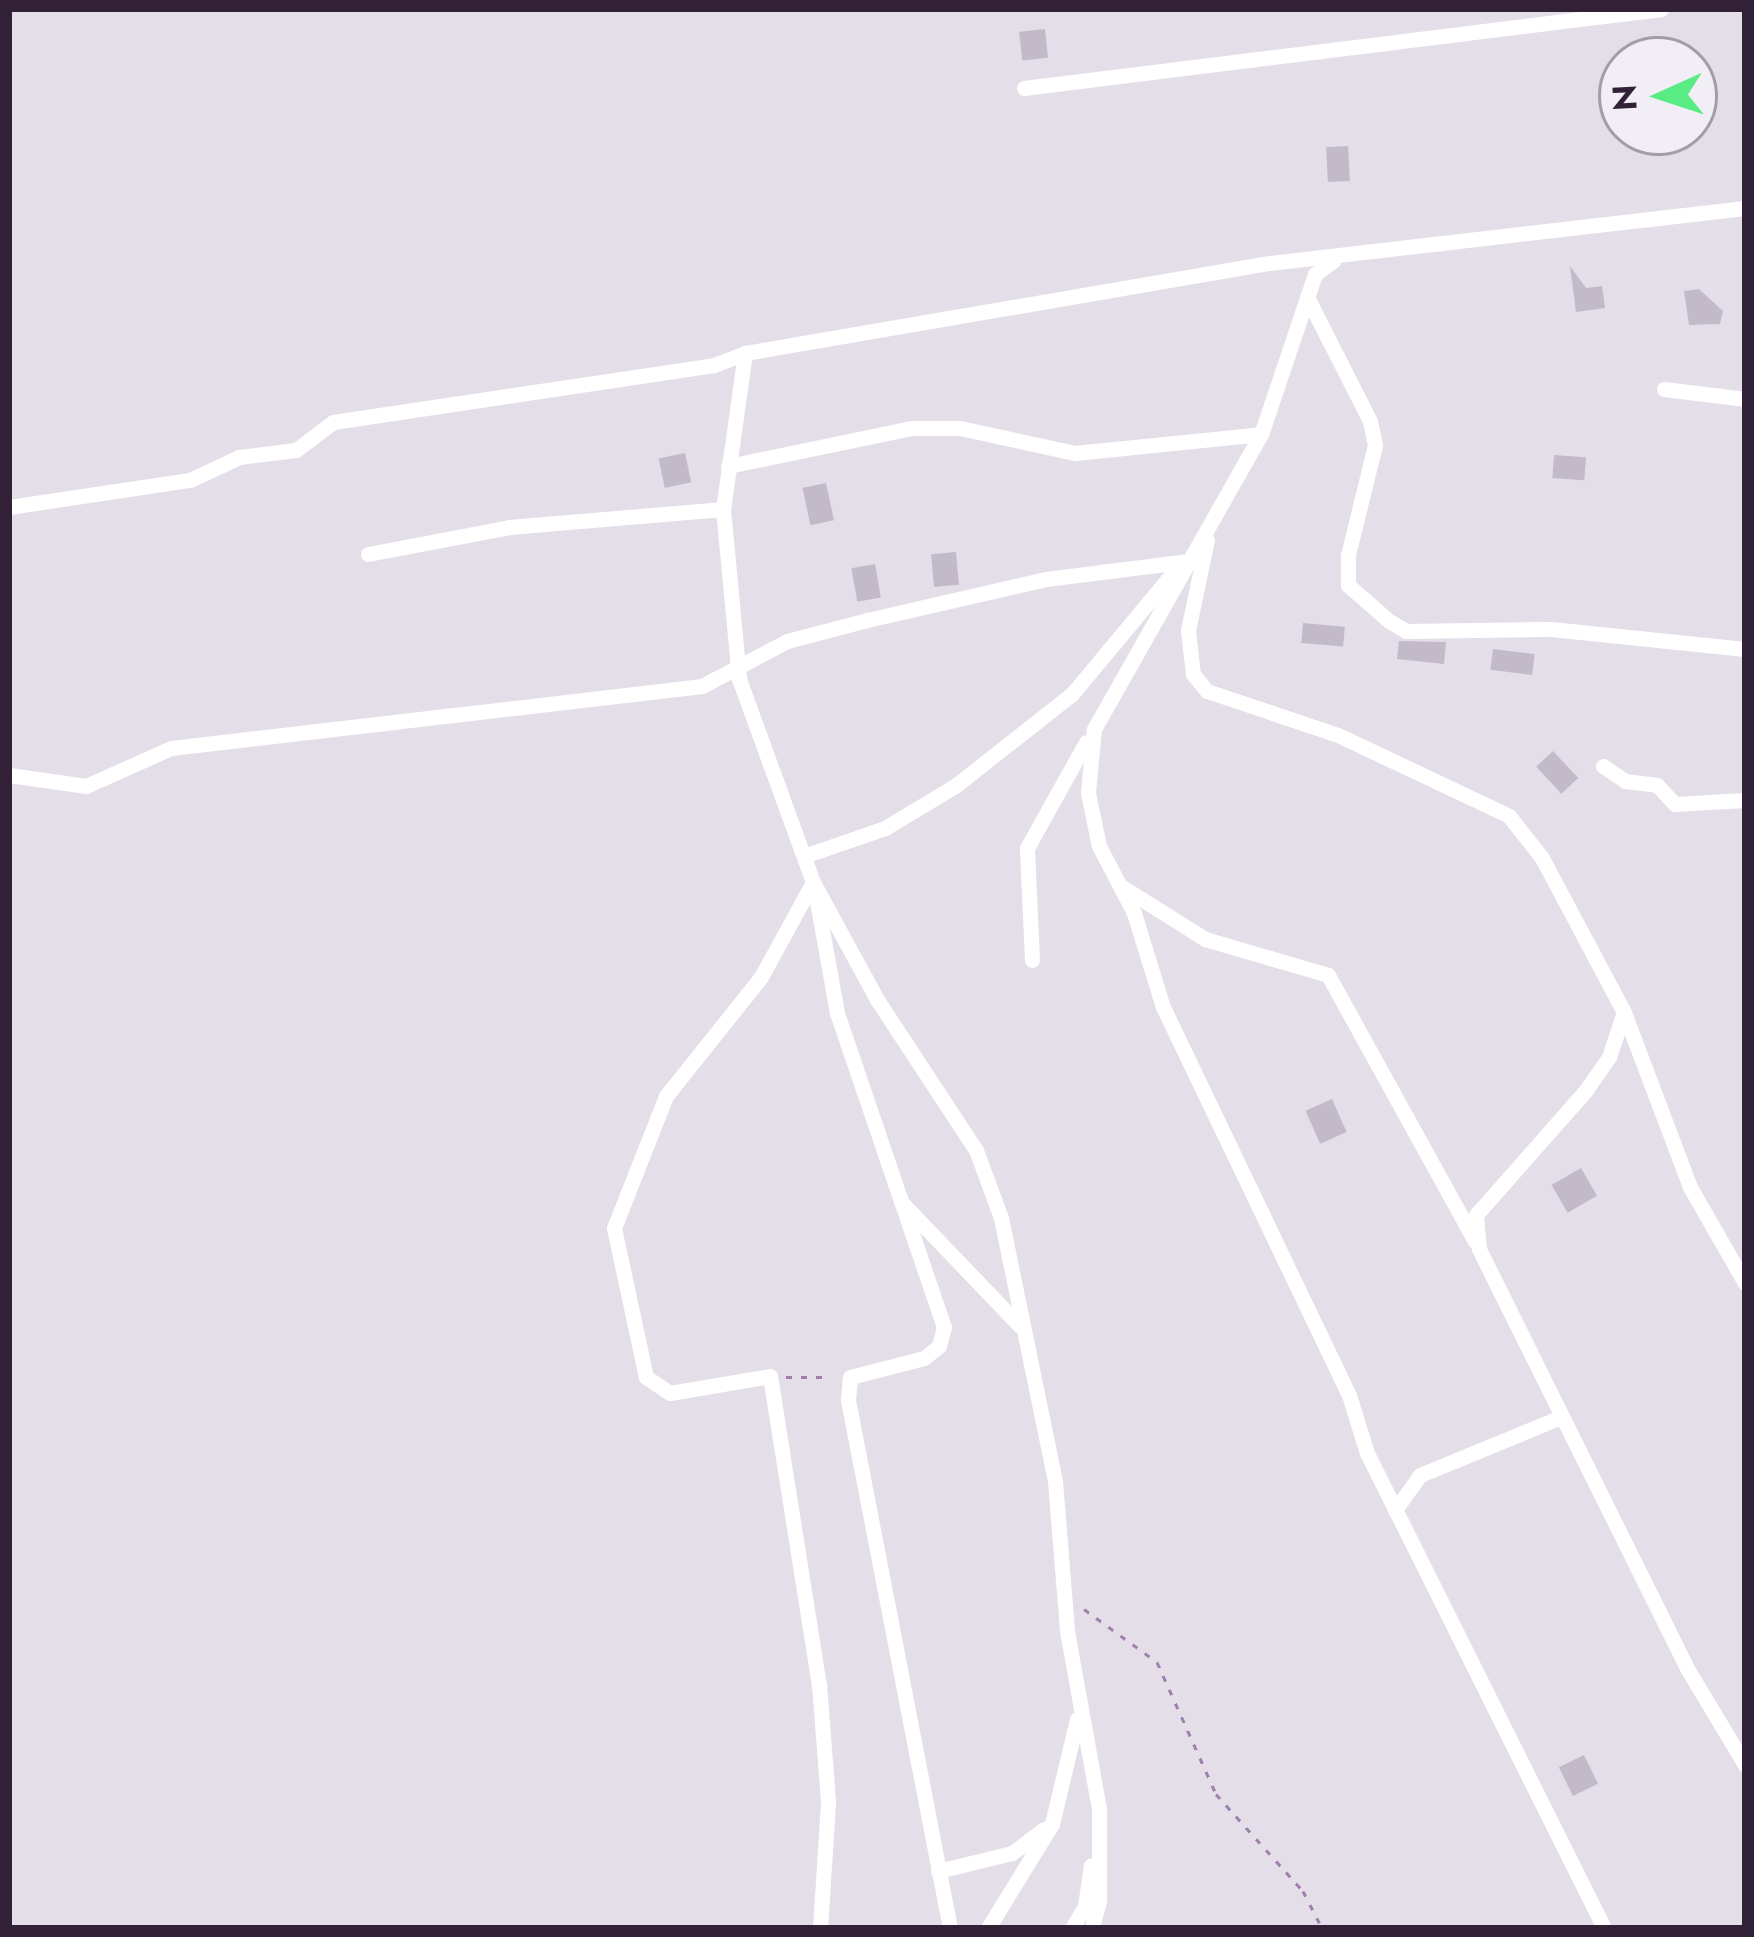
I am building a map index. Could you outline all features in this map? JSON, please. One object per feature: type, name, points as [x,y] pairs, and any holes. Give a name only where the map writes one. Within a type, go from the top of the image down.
[{"type":"street","points":[[1528,9],[1538,24]]},
{"type":"street","points":[[1024,88],[1661,9]]},
{"type":"street","points":[[9,507],[190,480],[239,457],[296,449],[333,422],[715,365],[745,353],[1269,263],[1333,261],[1745,208]]},
{"type":"street","points":[[804,856],[885,828],[955,786],[1072,694],[1210,525],[1262,434],[1315,274],[1333,261]]},
{"type":"street","points":[[1307,297],[1370,421],[1375,446],[1348,555],[1348,585],[1389,621],[1406,631],[1551,629],[1745,649]]},
{"type":"street","points":[[745,353],[723,509],[738,671],[813,882],[837,1013],[896,1198],[944,1327],[939,1346],[924,1358],[850,1377],[884,1603],[950,1928]]},
{"type":"street","points":[[1664,389],[1745,399]]},
{"type":"street","points":[[728,466],[912,428],[960,428],[1075,453],[1262,434]]},
{"type":"street","points":[[368,554],[509,527],[723,509]]},
{"type":"street","points":[[1210,525],[1188,630],[1192,674],[1207,691],[1338,735],[1509,816],[1543,858],[1624,1012],[1690,1187],[1745,1283]]},
{"type":"street","points":[[9,776],[86,786],[171,748],[601,702],[717,683],[787,641],[867,620],[1046,579],[1184,561]]},
{"type":"street","points":[[1032,960],[1027,848],[1184,561]]},
{"type":"street","points":[[1094,729],[1088,793],[1100,846],[1123,887],[1162,1007],[1395,1510],[1604,1928]]},
{"type":"street","points":[[1603,766],[1625,782],[1658,785],[1675,804],[1745,800]]},
{"type":"street","points":[[813,882],[878,1001],[976,1150],[1000,1218],[1055,1481],[1064,1594],[1099,1808],[1092,1928]]},
{"type":"street","points":[[813,882],[761,977],[666,1096],[614,1228],[646,1377],[670,1393],[770,1376],[819,1684],[828,1802],[820,1928]]},
{"type":"street","points":[[1123,887],[1205,939],[1317,970],[1336,983],[1479,1249],[1688,1670],[1745,1765]]},
{"type":"street","points":[[1479,1249],[1476,1216],[1587,1089],[1609,1058],[1624,1012]]},
{"type":"street","points":[[896,1198],[1022,1328]]},
{"type":"street","points":[[1395,1510],[1420,1475],[1562,1417]]},
{"type":"street","points":[[988,1928],[1052,1823],[1073,1755],[1079,1699]]},
{"type":"street","points":[[1072,1928],[1085,1906],[1099,1808]]},
{"type":"street","points":[[938,1871],[1012,1853],[1052,1823]]},
{"type":"path","points":[[770,1376],[850,1377]]},
{"type":"path","points":[[1064,1594],[1157,1662],[1216,1794],[1303,1891],[1322,1928]]},
{"type":"building","points":[[1045,29],[1048,58],[1022,61],[1019,32]]},
{"type":"building","points":[[1348,146],[1350,181],[1328,182],[1326,147]]},
{"type":"building","points":[[1570,266],[1586,288],[1602,286],[1605,308],[1576,312]]},
{"type":"building","points":[[1699,289],[1723,311],[1720,324],[1689,325],[1684,291]]},
{"type":"building","points":[[685,453],[691,482],[665,488],[659,459]]},
{"type":"building","points":[[1554,455],[1586,457],[1584,480],[1552,478]]},
{"type":"building","points":[[826,483],[834,520],[810,525],[803,488]]},
{"type":"building","points":[[956,552],[959,585],[934,587],[931,554]]},
{"type":"building","points":[[875,564],[881,597],[857,602],[851,568]]},
{"type":"building","points":[[1303,623],[1345,627],[1343,647],[1301,643]]},
{"type":"building","points":[[1399,641],[1446,642],[1444,664],[1397,659]]},
{"type":"building","points":[[1493,649],[1535,654],[1532,675],[1490,670]]},
{"type":"building","points":[[1553,751],[1578,778],[1561,794],[1536,767]]},
{"type":"building","points":[[1332,1099],[1347,1132],[1320,1144],[1306,1111]]},
{"type":"building","points":[[1581,1168],[1597,1196],[1568,1213],[1552,1185]]},
{"type":"building","points":[[1584,1755],[1598,1784],[1573,1796],[1559,1767]]}]
